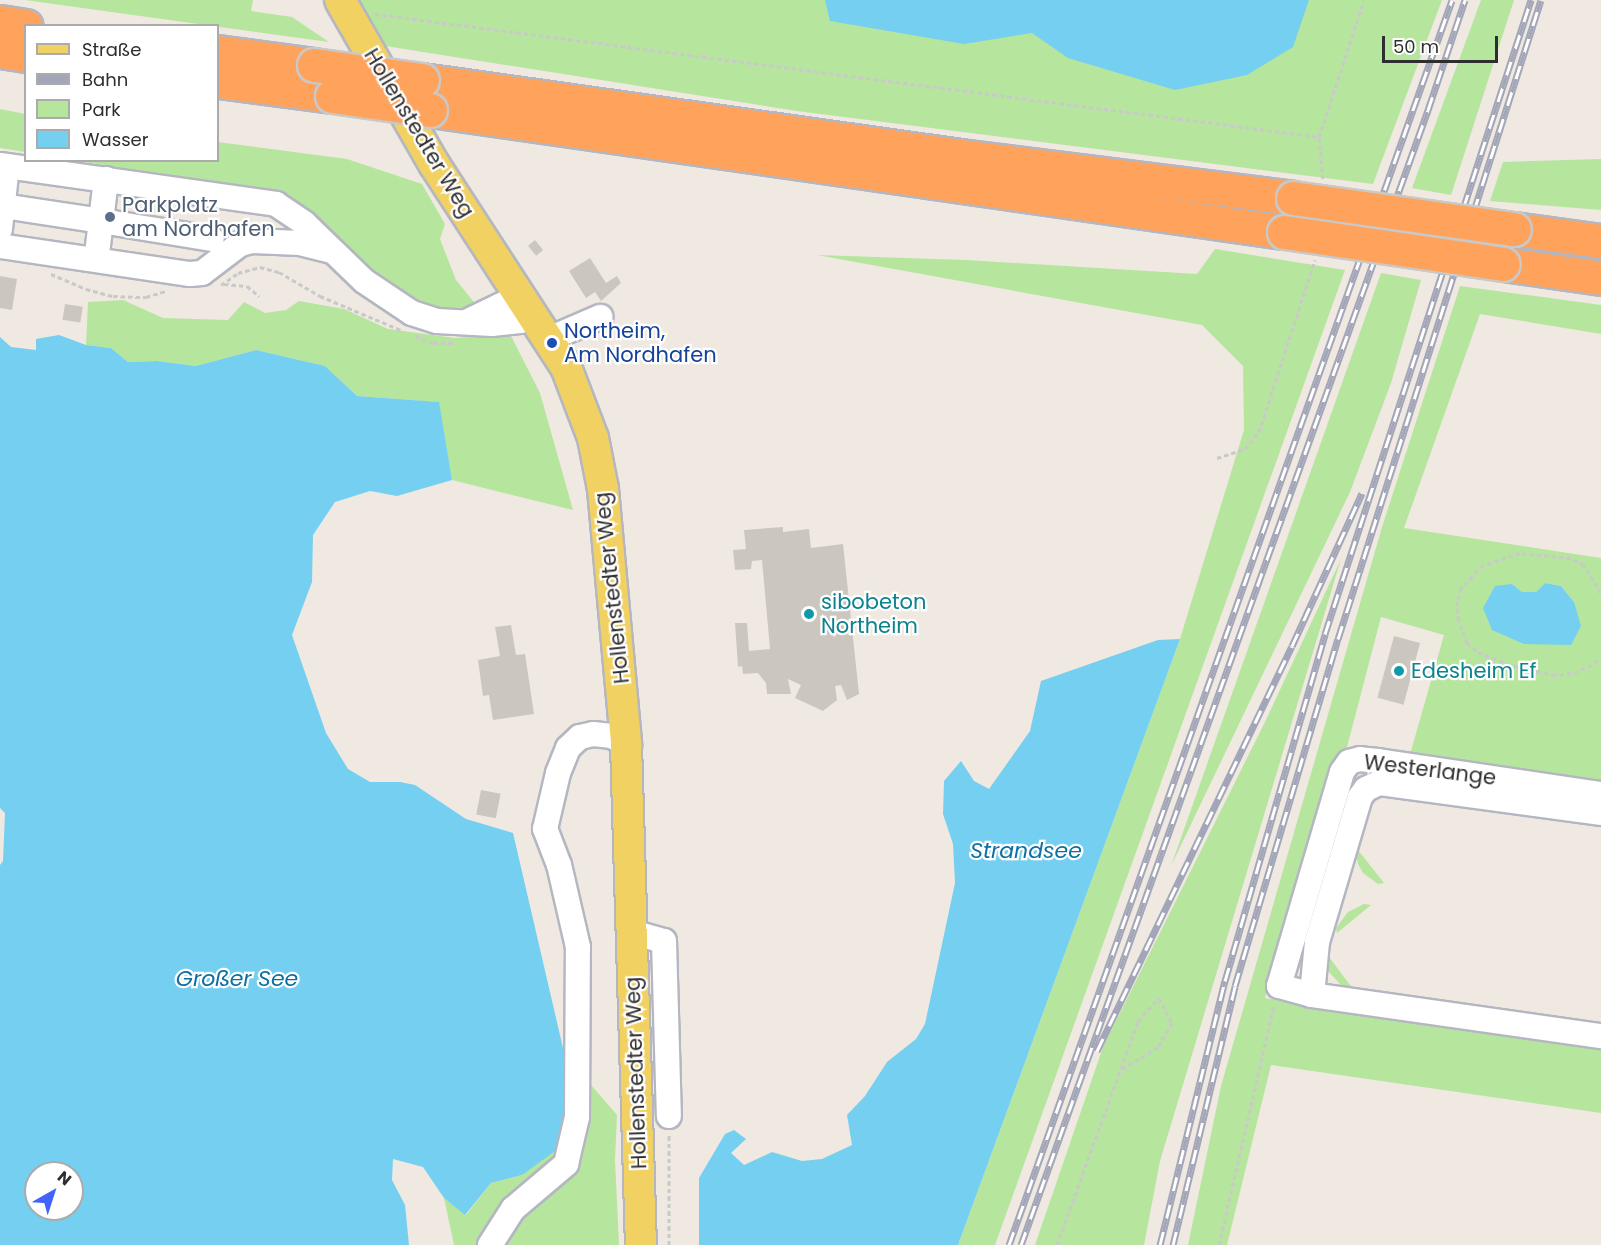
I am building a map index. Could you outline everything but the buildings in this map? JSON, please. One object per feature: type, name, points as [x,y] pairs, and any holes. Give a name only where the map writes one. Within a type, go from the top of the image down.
[{"type":"highway","points":[[0,22],[24,26]]},
{"type":"highway","points":[[0,51],[24,55]]},
{"type":"highway","points":[[219,52],[314,65],[426,95],[1284,232],[1601,278]]},
{"type":"highway","points":[[219,81],[332,96],[426,95],[961,156],[1293,198],[1601,241]]},
{"type":"highway","points":[[1514,229],[1601,224]]},
{"type":"main road","name":"Hollenstedter Weg","points":[[343,5],[434,164],[528,304],[566,367],[580,397],[593,438],[603,489],[626,744],[642,1245]]},
{"type":"street","points":[[212,239],[101,221],[1,218],[3,165],[276,204],[304,223],[364,280],[412,312],[467,332],[492,324],[520,321],[528,304]]},
{"type":"street","points":[[96,260],[106,179]]},
{"type":"street","points":[[0,246],[190,274],[202,273],[240,244],[252,241],[300,243],[330,250]]},
{"type":"street","points":[[549,339],[600,317]]},
{"type":"street","points":[[490,1245],[513,1209],[566,1164],[577,1117],[578,947],[562,875],[544,829],[558,773],[567,748],[580,737],[603,735],[626,744]]},
{"type":"street","name":"Westerlange","points":[[1279,986],[1342,772],[1349,762],[1360,759],[1378,761],[1601,794]]},
{"type":"street","points":[[1312,995],[1317,942],[1360,797],[1366,789],[1379,783],[1601,813]]},
{"type":"street","points":[[632,932],[664,941],[669,1116]]},
{"type":"street","points":[[1279,986],[1312,995],[1601,1036]]},
{"type":"path","points":[[1323,182],[1319,137],[1365,0]]},
{"type":"path","points":[[343,5],[1319,137]]},
{"type":"path","points":[[1217,458],[1245,449],[1259,432],[1316,259]]},
{"type":"path","points":[[215,288],[238,273],[260,267],[279,272],[320,296],[402,331]]},
{"type":"path","points":[[46,272],[86,290],[113,296],[146,297],[165,291],[176,291]]},
{"type":"path","points":[[223,284],[247,286],[260,296]]},
{"type":"path","points":[[412,335],[433,344],[467,332]]},
{"type":"path","points":[[1601,593],[1584,565],[1571,558],[1520,553],[1483,565],[1461,588],[1457,601],[1458,618],[1467,643],[1478,652],[1507,664],[1552,675],[1574,673],[1595,663],[1601,656]]},
{"type":"path","points":[[1219,1245],[1279,986]]},
{"type":"path","points":[[1057,1245],[1138,1021],[1159,998],[1172,1023],[1158,1047],[1121,1071]]},
{"type":"path","points":[[669,1116],[669,1245]]},
{"type":"green space","points":[[25,0],[253,0],[251,11],[292,17],[329,42],[219,27],[219,24],[199,24]]},
{"type":"green space","points":[[354,0],[1442,0],[1373,184],[797,111],[379,45]]},
{"type":"green space","points":[[1481,0],[1514,0],[1451,195],[1412,188]]},
{"type":"green space","points":[[0,109],[24,114],[24,152],[0,148]]},
{"type":"green space","points":[[219,142],[347,159],[422,184],[445,224],[440,239],[456,280],[477,306],[444,310],[408,298],[356,266],[287,200],[249,188],[84,162],[219,162]]},
{"type":"green space","points":[[1601,159],[1601,210],[1490,201],[1503,162]]},
{"type":"green space","points":[[1215,249],[1345,270],[995,1245],[958,1245],[1180,639],[1244,430],[1243,366],[1202,325],[817,255],[966,260],[1197,274]]},
{"type":"green space","points":[[1381,273],[1421,280],[1391,383],[1350,492],[1171,866]]},
{"type":"green space","points":[[1460,286],[1601,305],[1601,334],[1480,314],[1404,528],[1601,558],[1601,786],[1409,758],[1444,635],[1381,617],[1346,751],[1335,762],[1265,998],[1306,1006],[1601,1046],[1601,1113],[1271,1065],[1227,1245],[1188,1245],[1221,1086],[1382,527]],"holes":[[[1545,583],[1561,586],[1574,602],[1492,630],[1512,584],[1522,592],[1536,592]]]},
{"type":"green space","points":[[123,300],[163,318],[228,320],[244,302],[265,313],[286,310],[299,301],[344,309],[388,329],[455,338],[510,334],[540,393],[573,510],[452,480],[438,402],[357,396],[325,366],[256,350],[197,366],[157,361],[128,362],[111,348],[86,345],[88,302]]},
{"type":"green space","points":[[1341,559],[1160,1161],[1144,1245],[1035,1245],[1103,1047],[1265,722]]},
{"type":"green space","points":[[1354,845],[1384,883],[1378,884],[1363,873],[1358,864]]},
{"type":"green space","points":[[1364,904],[1371,905],[1337,933],[1336,928],[1348,912]]},
{"type":"green space","points":[[1326,953],[1353,989],[1341,985],[1329,972]]},
{"type":"green space","points":[[586,1079],[617,1115],[615,1160],[619,1245],[497,1245],[503,1229],[491,1221],[481,1245],[454,1245],[444,1198],[466,1215],[491,1183],[522,1175]]},
{"type":"water","points":[[825,0],[1309,0],[1293,47],[1247,75],[1175,90],[1068,58],[1032,33],[964,44],[830,21]]},
{"type":"water","name":"Großer See","points":[[59,335],[86,345],[111,348],[128,362],[157,361],[196,366],[256,350],[325,366],[357,396],[439,402],[452,480],[397,496],[370,491],[335,502],[313,535],[312,582],[292,635],[326,733],[348,769],[370,782],[400,782],[415,785],[466,819],[513,833],[563,1048],[566,1111],[562,1146],[522,1175],[491,1183],[465,1215],[444,1198],[423,1167],[393,1159],[392,1180],[405,1205],[409,1245],[0,1245],[0,865],[3,861],[5,813],[0,808],[0,337],[11,347],[36,350],[36,339]]},
{"type":"water","points":[[1545,583],[1561,586],[1574,602],[1581,626],[1571,645],[1524,644],[1492,630],[1483,608],[1495,586],[1512,584],[1522,592],[1536,592]]},
{"type":"water","name":"Strandsee","points":[[1180,639],[958,1245],[699,1245],[699,1178],[725,1134],[734,1130],[746,1139],[731,1153],[744,1165],[772,1152],[802,1161],[822,1159],[852,1145],[847,1115],[865,1096],[887,1062],[916,1039],[925,1024],[955,883],[953,844],[943,814],[944,781],[961,761],[974,781],[989,789],[1030,731],[1041,681],[1158,640]]},
{"type":"railway","points":[[1009,1245],[1452,0]]},
{"type":"railway","points":[[1021,1245],[1428,110],[1465,0]]},
{"type":"railway","points":[[1160,1245],[1225,981],[1325,634],[1531,0]]},
{"type":"railway","points":[[1173,1245],[1235,986],[1338,639],[1541,0]]},
{"type":"railway","points":[[1097,1051],[1292,646],[1362,493]]},
{"type":"place","name":"Parkplatz am Nordhafen","points":[[110,217]]},
{"type":"place","name":"Northeim, Am Nordhafen","points":[[552,343]]},
{"type":"place","name":"sibobeton Northeim","points":[[809,614]]},
{"type":"place","name":"Edesheim Ef","points":[[1399,671]]}]
